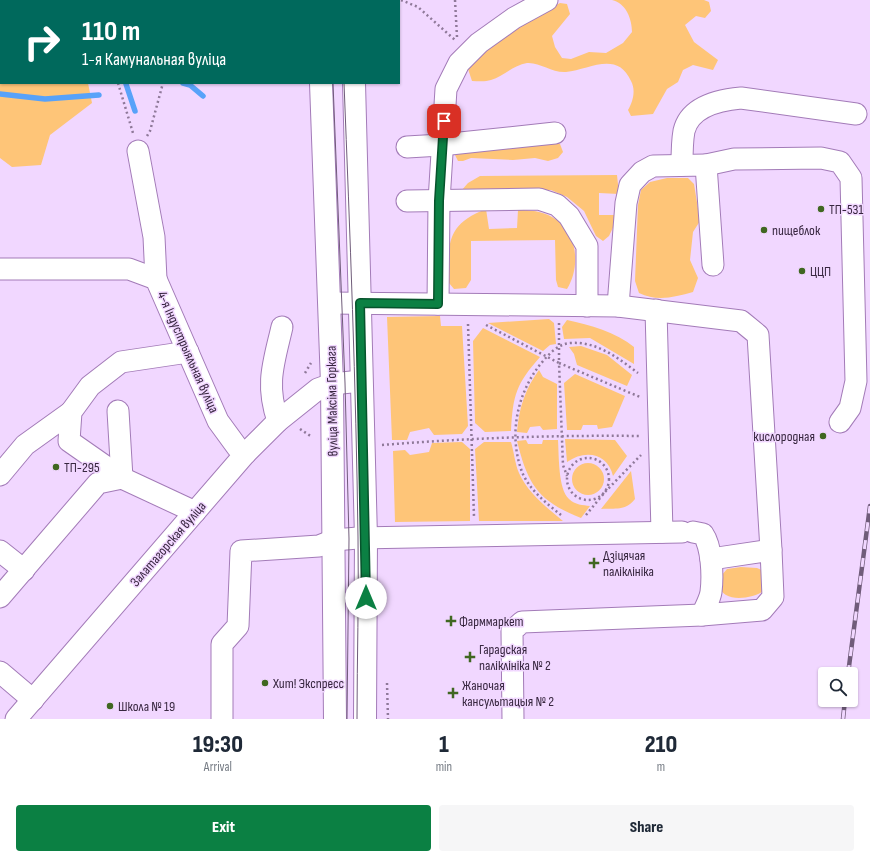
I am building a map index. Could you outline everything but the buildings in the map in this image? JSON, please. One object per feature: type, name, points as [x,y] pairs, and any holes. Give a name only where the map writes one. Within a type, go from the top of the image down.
[{"type":"main road","name":"вуліца Максіма Горкага","points":[[321,84],[332,384],[335,719]]},
{"type":"main road","name":"вуліца Максіма Горкага","points":[[354,84],[366,538],[365,719]]},
{"type":"street","points":[[438,304],[439,201],[446,89],[459,63],[479,43],[514,18],[547,0]]},
{"type":"street","points":[[682,165],[684,130],[692,116],[702,107],[724,100],[742,98],[856,114]]},
{"type":"street","points":[[407,147],[442,145],[555,133]]},
{"type":"street","points":[[138,151],[154,237],[156,279]]},
{"type":"street","points":[[618,306],[626,203],[630,185],[642,172],[653,166],[706,165],[734,159],[821,158],[840,162],[851,178],[856,381],[850,408],[840,422]]},
{"type":"street","points":[[706,165],[713,265]]},
{"type":"street","points":[[407,201],[539,199],[557,205],[569,216],[587,246],[587,306]]},
{"type":"street","name":"4-я Індустрыяльная вуліца","points":[[0,269],[129,269],[156,279],[218,420],[237,447],[245,454]]},
{"type":"street","points":[[330,303],[618,306],[741,321],[758,335],[774,597],[762,610],[702,615],[522,622],[512,631],[513,719]]},
{"type":"street","points":[[656,310],[659,436],[679,532]]},
{"type":"street","points":[[278,421],[272,406],[270,380],[282,327]]},
{"type":"street","points":[[0,475],[25,445],[71,412],[90,386],[121,362],[188,352]]},
{"type":"street","name":"Залатагорская вуліца","points":[[16,719],[245,454],[278,421],[318,389],[332,384],[361,381]]},
{"type":"street","points":[[118,411],[122,478]]},
{"type":"street","points":[[71,412],[69,441],[122,478],[195,512]]},
{"type":"street","points":[[0,598],[98,483],[122,478]]},
{"type":"street","points":[[222,719],[222,644],[238,626],[241,551],[319,546],[334,540],[366,538],[679,532],[703,534],[708,541],[711,559],[711,592],[702,615]]},
{"type":"street","points":[[0,550],[24,570]]},
{"type":"street","points":[[711,559],[772,550]]},
{"type":"street","points":[[0,672],[33,700]]},
{"type":"path","points":[[401,0],[418,7],[458,41],[455,0]]},
{"type":"path","points":[[118,84],[138,151]]},
{"type":"path","points":[[138,151],[150,131],[163,84]]},
{"type":"path","points":[[558,306],[563,465],[567,476],[568,487],[571,492],[580,499],[590,500],[605,492],[609,482],[608,471],[605,466],[596,460],[585,458],[571,466],[567,476]]},
{"type":"path","points":[[468,323],[474,525]]},
{"type":"path","points":[[482,323],[559,363],[658,397]]},
{"type":"path","points":[[564,518],[531,487],[521,470],[515,436],[519,402],[532,375],[546,356],[559,347],[569,343],[591,345],[617,357],[658,397]]},
{"type":"path","points":[[380,445],[515,436],[659,436]]},
{"type":"path","points":[[583,520],[605,492],[659,436]]},
{"type":"shaded area","points":[[612,0],[704,0],[709,2],[711,11],[705,18],[696,16],[685,25],[694,42],[718,60],[713,70],[693,65],[683,70],[678,82],[667,89],[653,114],[631,116],[628,110],[633,96],[633,85],[625,72],[618,66],[610,64],[602,64],[575,71],[561,72],[537,64],[527,63],[517,66],[491,80],[472,81],[468,69],[475,57],[520,24],[560,3],[567,4],[570,14],[552,36],[555,47],[562,58],[571,59],[589,52],[606,53],[623,43],[632,32],[631,22],[627,12],[621,4]]},
{"type":"shaded area","points":[[0,84],[88,84],[92,103],[50,135],[41,165],[12,167],[0,158]]},
{"type":"shaded area","points":[[554,141],[560,144],[563,152],[558,158],[548,161],[535,158],[513,160],[471,158],[458,161],[455,155],[459,147]]},
{"type":"shaded area","points":[[617,175],[619,194],[599,193],[599,215],[619,215],[609,236],[603,241],[596,236],[584,211],[567,197],[551,190],[461,191],[468,183],[480,176]]},
{"type":"shaded area","points":[[667,178],[688,178],[694,184],[700,221],[693,232],[690,260],[698,278],[693,292],[673,297],[659,298],[646,296],[639,293],[635,281],[638,205],[641,190],[650,182]]},
{"type":"shaded area","points":[[486,209],[489,229],[517,228],[518,210],[544,213],[561,223],[572,240],[575,260],[574,270],[567,289],[558,287],[556,280],[555,240],[471,241],[471,280],[466,288],[454,289],[449,283],[449,247],[452,238],[456,229],[463,222]]},
{"type":"shaded area","points":[[440,316],[441,326],[462,326],[468,426],[462,434],[434,435],[429,428],[410,432],[407,440],[392,440],[387,317]]},
{"type":"shaded area","points":[[549,319],[554,323],[556,344],[550,345],[543,351],[488,323]]},
{"type":"shaded area","points":[[567,320],[585,324],[611,333],[627,342],[634,347],[634,364],[590,338],[564,339],[562,327]]},
{"type":"shaded area","points":[[483,328],[540,357],[532,366],[517,391],[513,408],[511,431],[485,432],[475,423],[473,341]]},
{"type":"shaded area","points":[[581,346],[607,355],[632,375],[627,386],[577,365],[574,354],[569,347]]},
{"type":"shaded area","points":[[539,370],[543,377],[557,384],[557,429],[543,430],[540,426],[530,427],[527,433],[517,432],[519,415],[526,392]]},
{"type":"shaded area","points":[[575,374],[625,396],[612,427],[598,429],[597,425],[583,425],[581,430],[567,430],[564,383]]},
{"type":"shaded area","points":[[565,439],[615,440],[627,456],[613,476],[606,462],[595,456],[581,455],[567,462]]},
{"type":"shaded area","points":[[526,440],[528,444],[542,444],[543,440],[558,440],[561,480],[565,494],[574,502],[590,506],[581,518],[554,505],[537,490],[526,469],[517,441]]},
{"type":"shaded area","points":[[462,442],[470,449],[470,521],[395,522],[393,451],[405,450],[410,455],[429,452],[432,443]]},
{"type":"shaded area","points":[[484,442],[511,442],[518,469],[527,487],[563,521],[479,521],[475,449]]},
{"type":"shaded area","points":[[588,463],[594,464],[601,470],[604,479],[603,485],[597,492],[588,495],[582,494],[575,488],[572,479],[573,473],[579,466]]},
{"type":"shaded area","points":[[631,471],[635,499],[632,503],[616,509],[601,509]]},
{"type":"shaded area","points":[[741,567],[757,568],[764,571],[765,590],[757,595],[740,598],[730,597],[723,593],[718,585],[721,576],[727,569]]},
{"type":"waterway","points":[[126,84],[135,111]]},
{"type":"waterway","points":[[186,84],[190,85],[203,96]]},
{"type":"waterway","points":[[0,94],[45,99],[99,95]]},
{"type":"tram line","points":[[333,84],[345,383],[349,539],[347,719]]},
{"type":"tram line","points":[[344,84],[357,480],[357,719]]},
{"type":"railway","points":[[849,667],[870,506]]},
{"type":"railway","points":[[843,719],[844,707]]},
{"type":"place","name":"ТП-531","points":[[821,209]]},
{"type":"place","name":"пищеблок","points":[[764,230]]},
{"type":"place","name":"ЦЦП","points":[[802,271]]},
{"type":"place","name":"кислородная","points":[[823,436]]},
{"type":"place","name":"ТП-295","points":[[56,467]]},
{"type":"place","name":"Дзіцячая паліклініка","points":[[594,563]]},
{"type":"place","name":"Фарммаркет","points":[[451,621]]},
{"type":"place","name":"Гарадская паліклініка № 2","points":[[470,657]]},
{"type":"place","name":"Хит! Экспресс","points":[[265,683]]},
{"type":"place","name":"Жаночая кансультацыя № 2","points":[[453,693]]},
{"type":"place","name":"Школа № 19","points":[[110,706]]},
{"type":"route","points":[[366,598],[366,538],[360,303],[438,304],[439,201],[444,121]]}]
